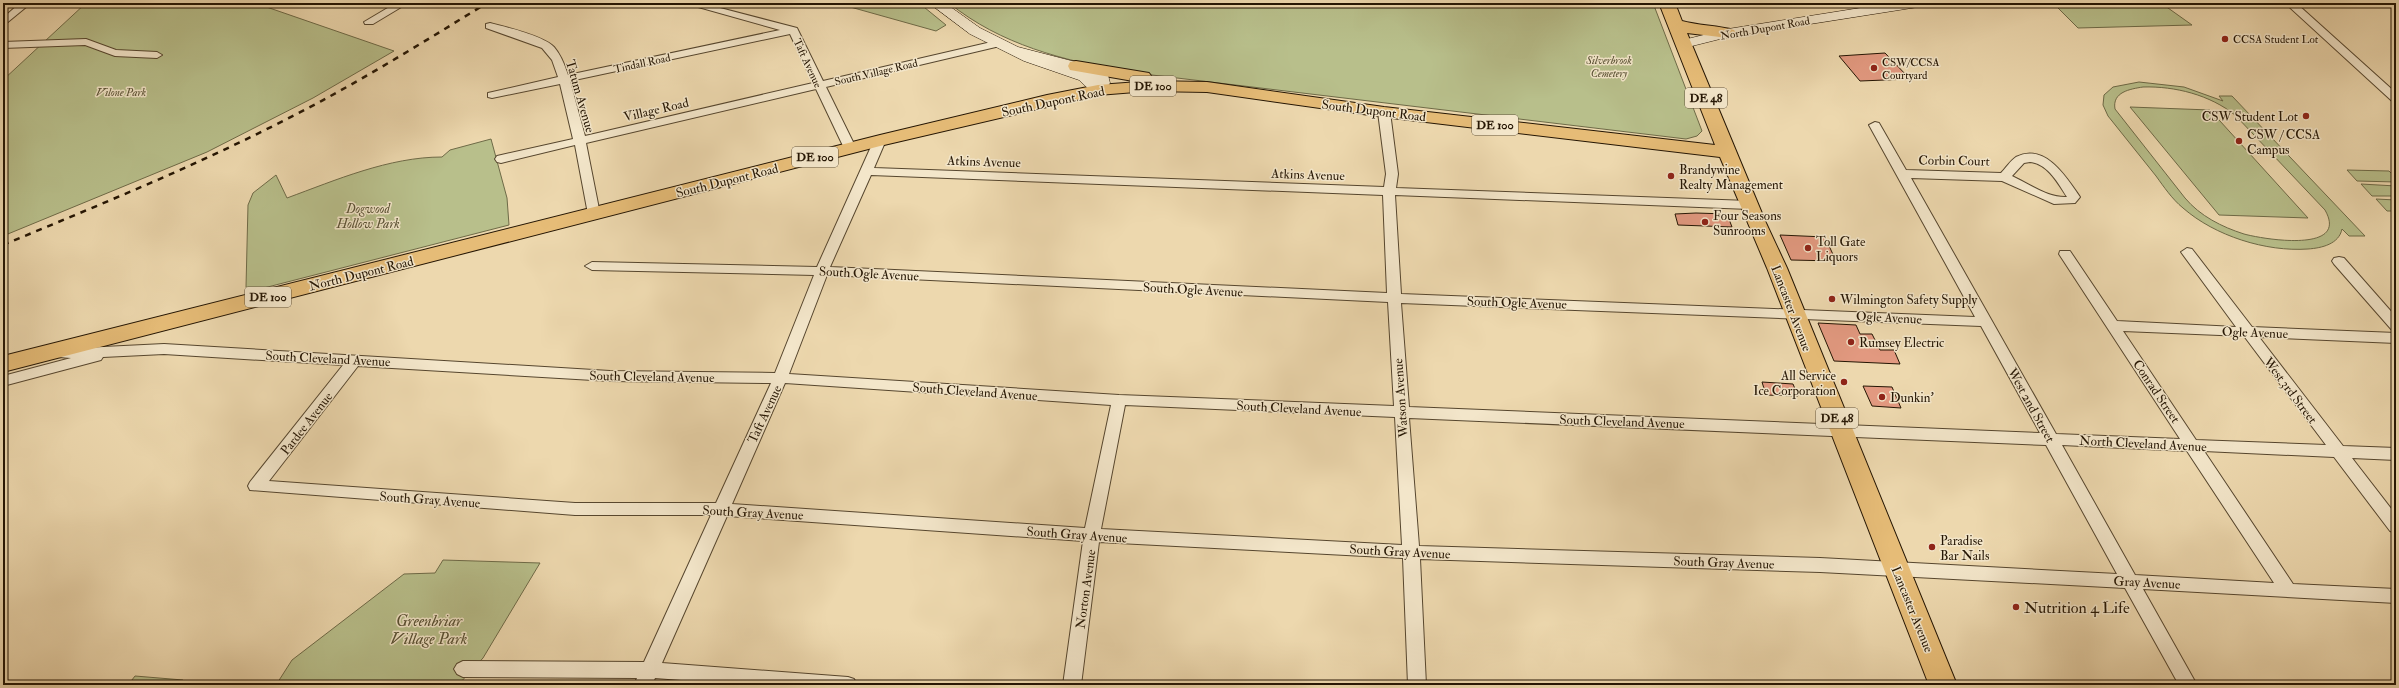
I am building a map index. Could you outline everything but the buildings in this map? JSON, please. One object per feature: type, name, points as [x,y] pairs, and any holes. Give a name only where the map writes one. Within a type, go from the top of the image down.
[{"type":"main road","points":[[936,3],[975,31],[1018,51],[1029,58],[1084,76],[1098,90],[1103,83],[1103,78],[1086,69],[1018,51]]},
{"type":"main road","name":"DE 48","points":[[1667,3],[1684,44]]},
{"type":"main road","name":"North Dupont Road","points":[[1684,44],[1728,33],[1918,3]]},
{"type":"main road","points":[[1676,24],[1697,31],[1728,33]]},
{"type":"main road","name":"Lancaster Avenue","points":[[1684,44],[1749,205],[1777,268],[1793,313],[1898,569],[1943,685]]},
{"type":"main road","points":[[1076,66],[1207,87]]},
{"type":"main road","name":"South Dupont Road","points":[[534,230],[880,140],[1047,100],[1098,90],[1148,86],[1207,87],[1384,112],[1727,152]]},
{"type":"main road","name":"North Dupont Road","points":[[9,362],[534,230]]},
{"type":"street","points":[[3,23],[26,3]]},
{"type":"street","points":[[369,22],[403,3]]},
{"type":"street","name":"Taft Avenue","points":[[689,3],[793,30],[818,85],[850,148]]},
{"type":"street","points":[[2290,3],[2396,99]]},
{"type":"street","name":"Tatum Avenue","points":[[490,26],[550,49],[564,80],[580,142],[594,214]]},
{"type":"street","name":"Tindall Road","points":[[492,95],[793,30]]},
{"type":"street","points":[[3,45],[86,42],[115,52],[157,55]]},
{"type":"street","name":"South Village Road","points":[[818,85],[1000,43]]},
{"type":"street","name":"Village Road","points":[[501,159],[580,142],[818,85]]},
{"type":"street","name":"Watson Avenue","points":[[1384,112],[1392,174],[1389,192],[1394,298],[1411,552],[1417,685]]},
{"type":"street","name":"West 2nd Street","points":[[1875,125],[2188,685]]},
{"type":"street","name":"Taft Avenue","points":[[646,677],[780,378],[822,271],[880,140]]},
{"type":"street","name":"Corbin Court","points":[[1902,174],[2004,177],[2058,201],[2072,200],[2074,197],[2046,161],[2039,159],[2020,160],[2004,177]]},
{"type":"street","name":"Atkins Avenue","points":[[866,172],[1749,205]]},
{"type":"street","name":"West 3rd Street","points":[[2186,252],[2396,527]]},
{"type":"street","name":"Conrad Street","points":[[2065,254],[2193,445],[2286,589]]},
{"type":"street","points":[[2339,261],[2396,326]]},
{"type":"street","name":"South Ogle Avenue","points":[[592,266],[822,271],[1394,298],[1793,313]]},
{"type":"street","name":"Ogle Avenue","points":[[1793,313],[1985,322]]},
{"type":"street","name":"Ogle Avenue","points":[[2114,326],[2396,338]]},
{"type":"street","name":"South Cleveland Avenue","points":[[9,362],[78,351],[110,353],[164,349],[355,359],[610,376],[780,378],[1119,400],[1401,413],[1841,429]]},
{"type":"street","name":"South Cleveland Avenue","points":[[3,381],[110,353]]},
{"type":"street","name":"Pardee Avenue","points":[[256,486],[355,359]]},
{"type":"street","name":"Norton Avenue","points":[[1072,685],[1092,535],[1119,400]]},
{"type":"street","name":"North Cleveland Avenue","points":[[1841,429],[2396,454]]},
{"type":"street","name":"South Gray Avenue","points":[[256,486],[575,509],[720,509],[1092,535],[1411,552],[1898,569]]},
{"type":"street","name":"Gray Avenue","points":[[1898,569],[2396,596]]},
{"type":"street","points":[[464,669],[848,685]]},
{"type":"green space","name":"Vilone Park","points":[[86,3],[255,3],[394,51],[313,98],[207,152],[3,236],[3,80]]},
{"type":"green space","points":[[836,3],[919,3],[946,25],[936,31]]},
{"type":"green space","name":"Silverbrook Cemetery","points":[[949,3],[1653,3],[1702,131],[1697,136],[1686,139],[1127,72],[1080,62],[1034,49],[990,30],[969,18]]},
{"type":"green space","points":[[2053,3],[2161,3],[2192,25],[2078,28]]},
{"type":"green space","points":[[2139,82],[2184,87],[2223,101],[2219,96],[2232,96],[2365,236],[2349,236],[2342,229],[2334,242],[2324,246],[2308,249],[2292,249],[2258,245],[2210,227],[2175,201],[2108,116],[2103,105],[2104,95],[2113,87]],"holes":[[[2143,87],[2155,87],[2192,93],[2215,102],[2235,115],[2325,210],[2329,224],[2325,233],[2315,238],[2301,240],[2268,239],[2236,231],[2212,220],[2197,210],[2185,198],[2115,109],[2116,99],[2123,92]]]},
{"type":"green space","points":[[2130,107],[2210,110],[2308,218],[2219,215]]},
{"type":"green space","name":"Dogwood Hollow Park","points":[[491,139],[507,198],[509,225],[256,290],[246,287],[248,205],[253,193],[276,175],[287,198],[344,177],[383,165],[422,158],[442,157],[450,150]]},
{"type":"green space","points":[[2347,170],[2389,171],[2396,178],[2396,182],[2357,181]]},
{"type":"green space","points":[[2361,184],[2396,186],[2396,196],[2372,196]]},
{"type":"green space","points":[[2376,199],[2396,200],[2396,211],[2387,211]]},
{"type":"green space","name":"Greenbriar Village Park","points":[[443,560],[540,563],[483,658],[458,685],[276,685],[292,660],[404,574],[435,573]]},
{"type":"green space","points":[[135,676],[183,680],[183,685],[128,685]]},
{"type":"railway","points":[[3,245],[174,173],[241,142],[356,82],[487,3]]},
{"type":"place","name":"CCSA Student Lot","points":[[2225,39]]},
{"type":"place","name":"CSW/CCSA Courtyard","points":[[1874,68]]},
{"type":"place","name":"CSW Student Lot","points":[[2306,116]]},
{"type":"place","name":"CSW / CCSA Campus","points":[[2239,141]]},
{"type":"place","name":"Brandywine Realty Management","points":[[1671,176]]},
{"type":"place","name":"Four Seasons Sunrooms","points":[[1705,222]]},
{"type":"place","name":"Toll Gate Liquors","points":[[1808,248]]},
{"type":"place","name":"Wilmington Safety Supply","points":[[1832,299]]},
{"type":"place","name":"Rumsey Electric","points":[[1851,342]]},
{"type":"place","name":"All Service Ice Corporation","points":[[1844,382]]},
{"type":"place","name":"Dunkin'","points":[[1882,397]]},
{"type":"place","name":"Paradise Bar Nails","points":[[1932,547]]},
{"type":"place","name":"Nutrition 4 Life","points":[[2016,607]]}]
